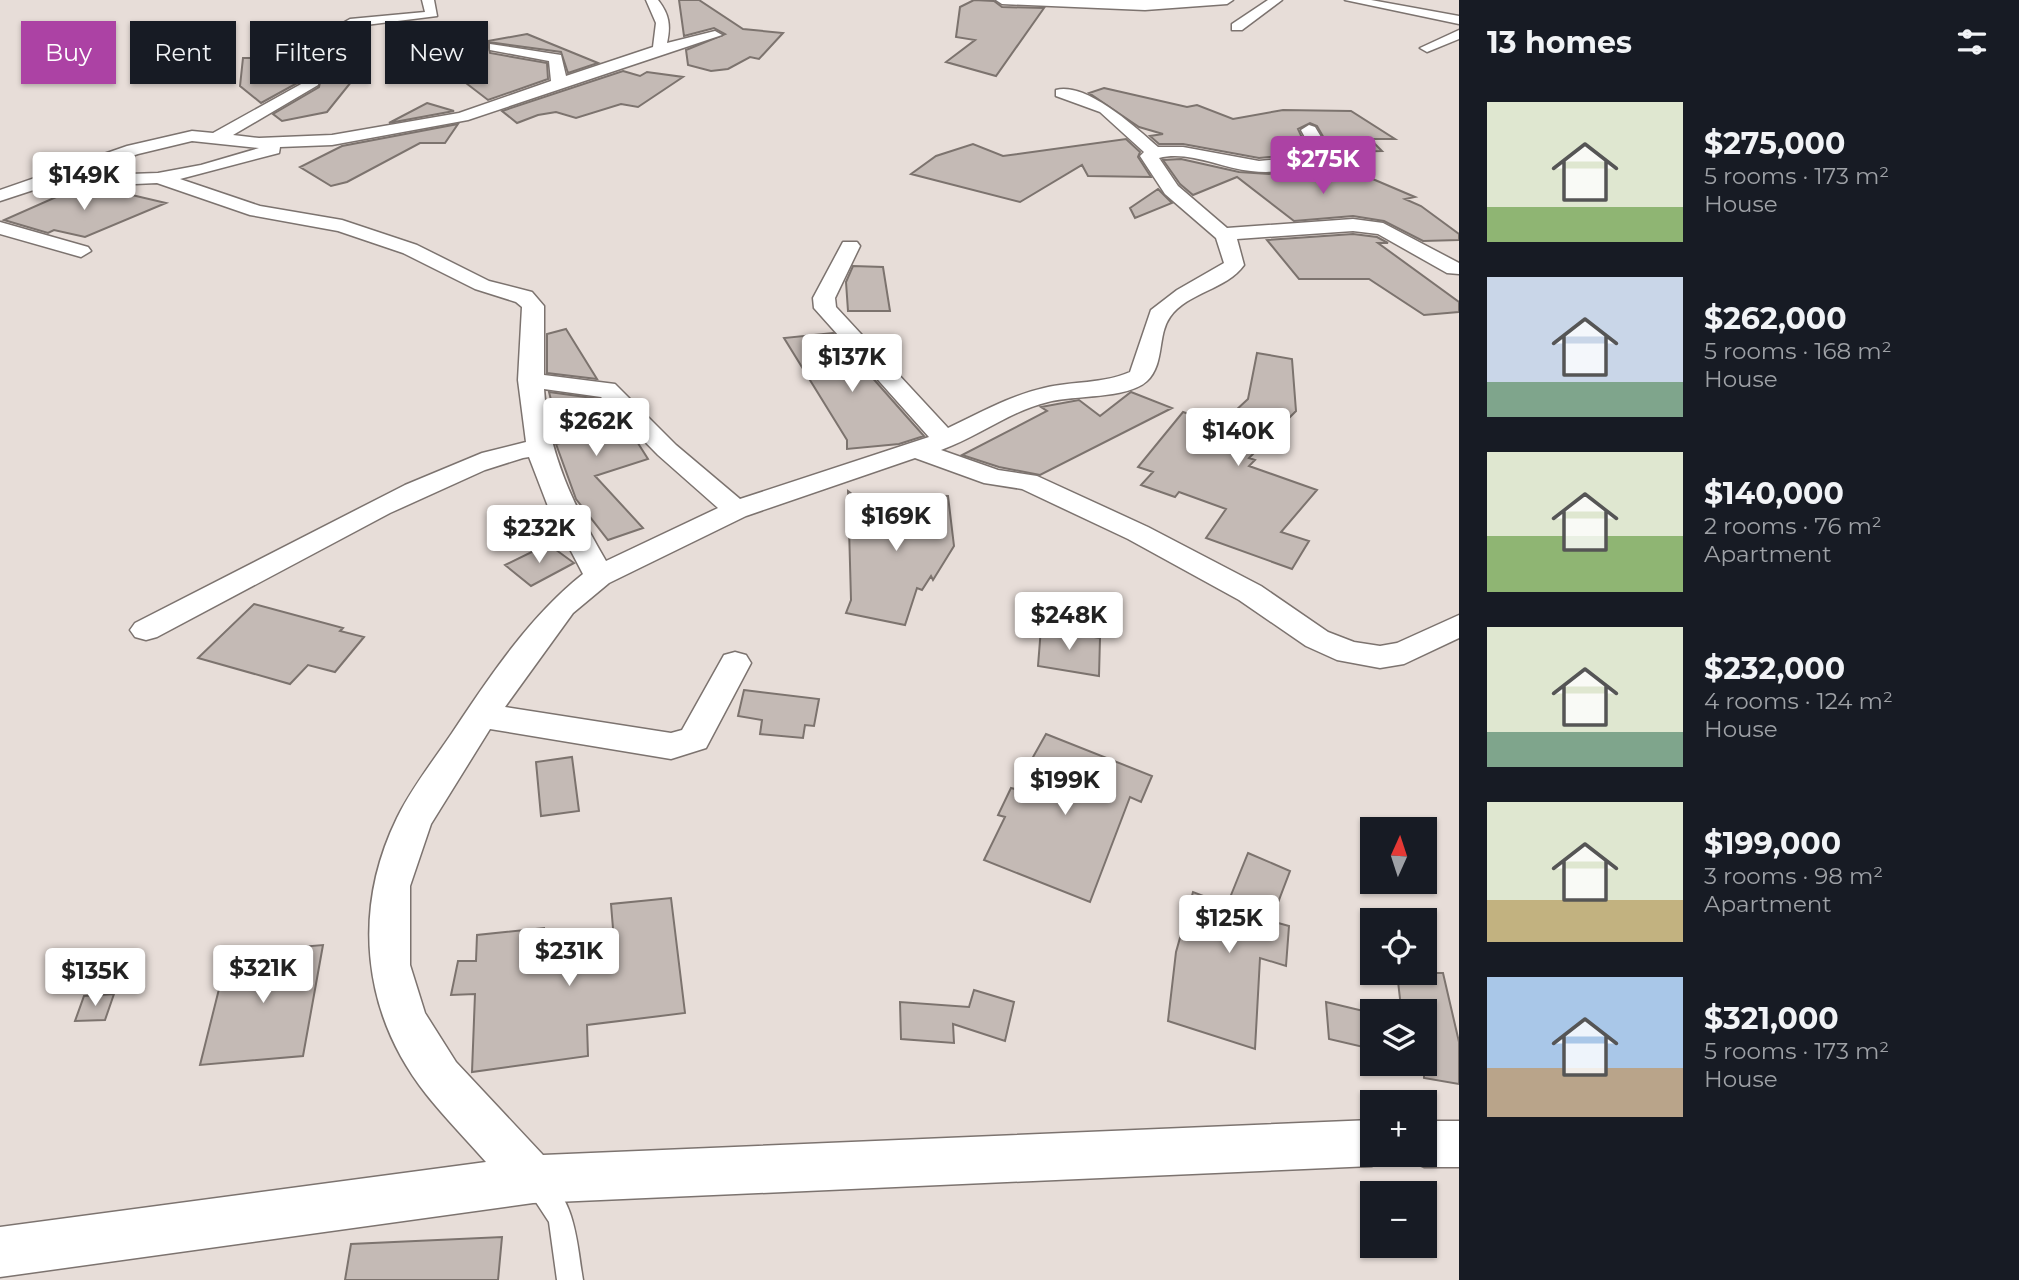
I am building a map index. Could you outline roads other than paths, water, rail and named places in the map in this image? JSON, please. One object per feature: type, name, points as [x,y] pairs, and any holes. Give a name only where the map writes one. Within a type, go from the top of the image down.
[{"type":"street","points":[[370,21],[429,15],[432,13],[428,0]]},
{"type":"street","points":[[652,0],[664,15],[665,28],[659,49]]},
{"type":"street","points":[[1002,0],[1145,6],[1235,1],[1273,3]]},
{"type":"street","points":[[1351,0],[1459,20]]},
{"type":"street","points":[[1237,27],[1273,3]]},
{"type":"street","points":[[1427,48],[1459,34]]},
{"type":"street","points":[[37,184],[158,178],[204,170],[265,150],[462,117],[659,49],[715,35]]},
{"type":"street","points":[[495,47],[556,58],[559,83]]},
{"type":"street","points":[[216,138],[310,84]]},
{"type":"street","points":[[1061,93],[1106,109],[1154,152]]},
{"type":"street","points":[[192,136],[237,107]]},
{"type":"street","points":[[533,1179],[440,1077],[406,1021],[389,965],[391,886],[414,821],[481,715],[562,606],[599,576],[736,510],[945,440],[1020,401],[1048,394],[1123,384],[1138,377],[1146,365],[1159,315],[1184,294],[1208,283],[1234,265],[1230,243],[1223,234],[1171,190],[1149,156],[1154,152],[1176,151],[1250,166],[1288,166],[1316,160],[1322,152],[1309,130]]},
{"type":"street","points":[[0,195],[133,150],[192,136],[258,143],[332,140]]},
{"type":"street","points":[[158,178],[257,211],[342,226],[410,249],[482,285],[524,297],[533,306],[530,380],[540,448],[552,487],[599,576]]},
{"type":"street","points":[[1223,234],[1353,225],[1374,226],[1454,269]]},
{"type":"street","points":[[0,228],[81,251]]},
{"type":"street","points":[[850,246],[824,298],[825,308],[945,440]]},
{"type":"street","points":[[530,380],[593,390],[607,389],[667,450],[736,510]]},
{"type":"street","points":[[146,630],[338,526],[489,458],[517,450],[540,448]]},
{"type":"street","points":[[916,450],[993,477],[1028,482],[1126,527],[1250,593],[1317,639],[1348,652],[1380,657],[1404,653],[1459,625]]},
{"type":"street","points":[[481,715],[671,746],[694,740],[735,663]]},
{"type":"street","points":[[0,1252],[533,1179],[1360,1144]]},
{"type":"street","points":[[1437,1144],[1459,1144]]},
{"type":"lane","points":[[533,1179],[561,1217],[570,1280]]}]
